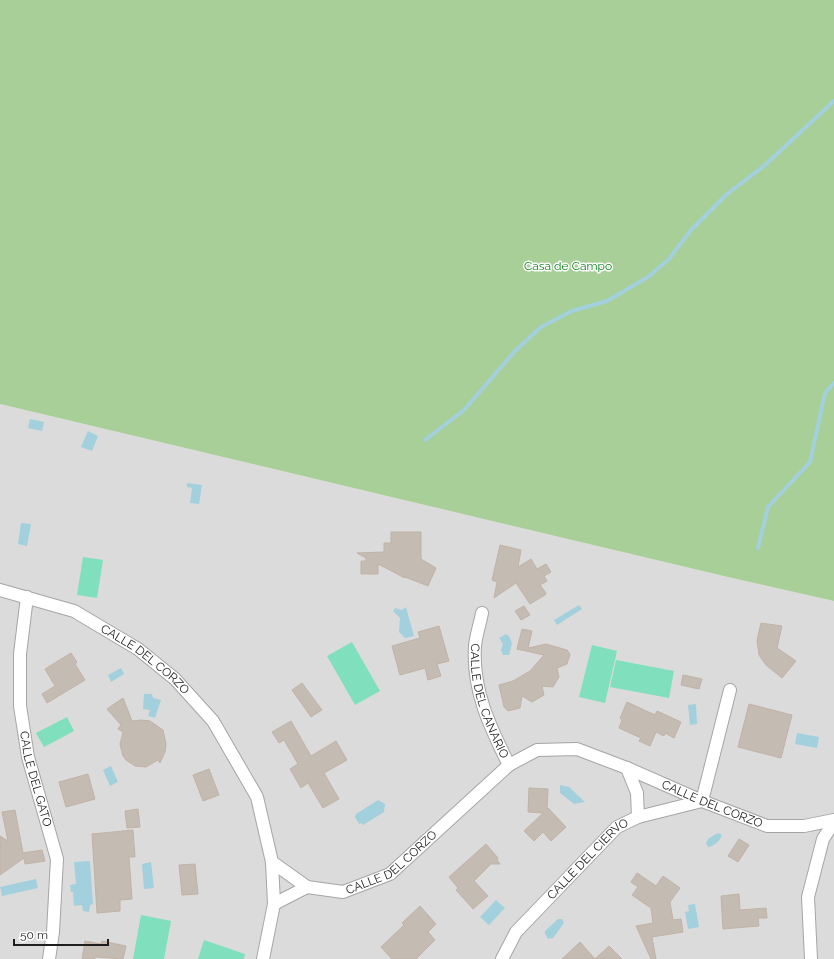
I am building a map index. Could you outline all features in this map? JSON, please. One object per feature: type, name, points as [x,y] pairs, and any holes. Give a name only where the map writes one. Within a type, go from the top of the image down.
[{"type":"street","name":"CALLE DEL CORZO","points":[[0,590],[27,596],[74,611],[138,649],[175,679],[213,721],[257,797],[272,862],[307,887],[344,892],[390,874],[510,765],[537,750],[577,749],[627,768],[702,801],[767,826],[804,826],[834,821]]},
{"type":"street","name":"CALLE DEL GATO","points":[[27,596],[20,654],[20,706],[28,757],[57,859],[53,932],[49,959]]},
{"type":"street","name":"CALLE DEL CANARIO","points":[[482,613],[475,646],[477,688],[490,728],[510,765]]},
{"type":"street","points":[[702,801],[730,690]]},
{"type":"street","points":[[627,768],[637,793],[638,817]]},
{"type":"street","name":"CALLE DEL CIERVO","points":[[502,959],[516,932],[521,926],[617,827],[638,817],[702,801]]},
{"type":"street","points":[[812,959],[808,897],[823,839],[834,821]]},
{"type":"street","points":[[804,826],[823,839]]},
{"type":"street","points":[[263,959],[274,904],[272,862]]},
{"type":"street","points":[[274,904],[307,887]]},
{"type":"shaded area","points":[[0,404],[834,601],[834,959],[0,959]]},
{"type":"green space","name":"Casa de Campo","points":[[0,0],[834,0],[834,601],[0,404]]},
{"type":"green space","points":[[83,557],[103,560],[97,598],[77,595]]},
{"type":"green space","points":[[352,642],[380,691],[355,705],[327,656]]},
{"type":"green space","points":[[592,645],[617,651],[605,703],[579,697]]},
{"type":"green space","points":[[616,660],[674,671],[669,698],[610,687]]},
{"type":"green space","points":[[67,717],[74,731],[44,747],[36,733]]},
{"type":"green space","points":[[141,915],[171,921],[164,959],[133,959]]},
{"type":"green space","points":[[204,940],[245,954],[244,959],[198,959]]},
{"type":"water","points":[[30,419],[44,422],[42,431],[28,428]]},
{"type":"water","points":[[88,431],[98,436],[92,451],[81,447]]},
{"type":"water","points":[[187,483],[202,485],[199,504],[190,503],[192,488],[187,487]]},
{"type":"water","points":[[21,523],[31,524],[27,546],[18,544]]},
{"type":"water","points":[[579,605],[582,609],[557,625],[554,620]]},
{"type":"water","points":[[406,607],[414,636],[405,638],[399,632],[400,618],[393,611],[395,608],[402,610]]},
{"type":"water","points":[[506,634],[509,636],[512,643],[509,655],[503,655],[501,650],[503,644],[499,638]]},
{"type":"water","points":[[121,668],[124,674],[111,682],[108,675]]},
{"type":"water","points":[[144,694],[152,694],[153,698],[161,700],[155,718],[148,716],[150,710],[143,709]]},
{"type":"water","points":[[696,704],[697,724],[690,725],[688,705]]},
{"type":"water","points":[[797,733],[819,737],[817,748],[795,744]]},
{"type":"water","points":[[111,766],[118,782],[110,786],[103,770]]},
{"type":"water","points":[[560,785],[569,787],[585,802],[574,804],[560,793]]},
{"type":"water","points":[[378,800],[385,804],[384,812],[363,825],[361,823],[359,824],[355,817],[356,814]]},
{"type":"water","points":[[718,833],[722,835],[720,839],[714,845],[708,847],[706,843],[709,838]]},
{"type":"water","points":[[90,861],[93,904],[90,905],[89,912],[83,911],[82,905],[74,906],[73,892],[71,892],[70,885],[76,884],[74,862]]},
{"type":"water","points":[[151,862],[154,888],[144,889],[142,864]]},
{"type":"water","points":[[36,879],[38,888],[2,896],[0,887]]},
{"type":"water","points":[[496,900],[505,908],[489,925],[480,917]]},
{"type":"water","points":[[695,904],[699,927],[688,929],[685,912],[689,911],[688,905]]},
{"type":"water","points":[[558,919],[562,919],[564,923],[553,938],[548,939],[545,931]]},
{"type":"building","points":[[391,532],[421,532],[421,559],[436,568],[428,586],[405,578],[378,564],[378,574],[361,574],[361,561],[366,561],[366,558],[357,553],[384,552],[384,543],[391,543]]},
{"type":"building","points":[[500,545],[521,550],[518,567],[531,559],[537,569],[546,564],[551,572],[544,576],[547,581],[540,585],[546,593],[545,595],[530,604],[516,583],[494,598],[497,582],[492,580]]},
{"type":"building","points":[[524,606],[530,615],[521,620],[515,611]]},
{"type":"building","points":[[761,623],[782,626],[777,648],[796,661],[782,678],[766,665],[759,655],[757,640]]},
{"type":"building","points":[[439,626],[449,661],[437,664],[441,676],[428,680],[425,668],[400,675],[392,646],[420,638],[418,632]]},
{"type":"building","points":[[522,629],[532,631],[528,648],[546,644],[567,650],[570,654],[567,664],[557,668],[559,677],[553,687],[542,686],[544,695],[532,702],[522,696],[520,708],[508,711],[504,707],[499,685],[513,681],[530,671],[544,655],[517,649]]},
{"type":"building","points":[[71,653],[77,662],[75,664],[85,680],[47,703],[42,694],[55,686],[45,669]]},
{"type":"building","points":[[683,675],[702,679],[699,689],[681,685]]},
{"type":"building","points":[[302,683],[322,710],[311,717],[292,690]]},
{"type":"building","points":[[123,698],[132,721],[150,721],[163,730],[166,744],[165,752],[160,763],[158,760],[146,767],[135,766],[123,756],[120,744],[123,732],[118,729],[121,725],[107,709]]},
{"type":"building","points":[[627,702],[655,715],[657,711],[681,722],[674,738],[665,733],[664,736],[656,732],[650,746],[639,741],[641,738],[619,728],[622,720],[620,718]]},
{"type":"building","points":[[749,704],[792,715],[781,758],[738,747]]},
{"type":"building","points":[[291,721],[311,756],[336,741],[347,760],[324,773],[339,799],[323,808],[308,783],[301,788],[290,769],[298,764],[284,740],[279,743],[272,732]]},
{"type":"building","points":[[209,769],[219,795],[203,801],[193,775]]},
{"type":"building","points":[[88,774],[95,799],[66,807],[59,782]]},
{"type":"building","points":[[529,788],[548,789],[547,809],[548,808],[566,827],[551,841],[543,832],[534,841],[524,831],[543,813],[528,812]]},
{"type":"building","points":[[138,809],[140,827],[127,828],[125,811]]},
{"type":"building","points":[[15,810],[23,853],[42,850],[45,861],[25,864],[24,858],[0,875],[0,836],[8,841],[2,812]]},
{"type":"building","points":[[133,830],[135,857],[129,857],[132,899],[120,900],[120,911],[97,913],[92,834]]},
{"type":"building","points":[[739,839],[749,845],[738,862],[728,856]]},
{"type":"building","points":[[486,844],[498,858],[497,860],[500,864],[491,864],[474,881],[488,896],[473,909],[456,890],[458,888],[449,877]]},
{"type":"building","points":[[195,864],[198,894],[182,895],[179,865]]},
{"type":"building","points":[[637,873],[656,886],[663,876],[680,888],[670,902],[673,920],[681,919],[683,932],[652,937],[656,959],[651,959],[636,926],[653,923],[651,908],[632,895],[638,887],[631,882]]},
{"type":"building","points":[[739,894],[740,910],[766,908],[767,918],[758,918],[759,926],[723,929],[721,896]]},
{"type":"building","points":[[420,906],[436,924],[428,932],[435,940],[416,959],[392,959],[381,947],[404,925],[402,923]]},
{"type":"building","points":[[85,941],[101,944],[102,941],[126,946],[123,959],[95,957],[95,959],[82,959]]},
{"type":"building","points":[[580,942],[595,959],[562,959]]},
{"type":"building","points":[[609,946],[622,959],[595,959]]},
{"type":"waterway","points":[[425,440],[464,410],[515,351],[541,327],[572,311],[607,301],[648,277],[669,259],[691,230],[727,194],[765,165],[834,101]]},
{"type":"waterway","points":[[758,548],[768,507],[810,462],[825,393],[834,383]]}]
